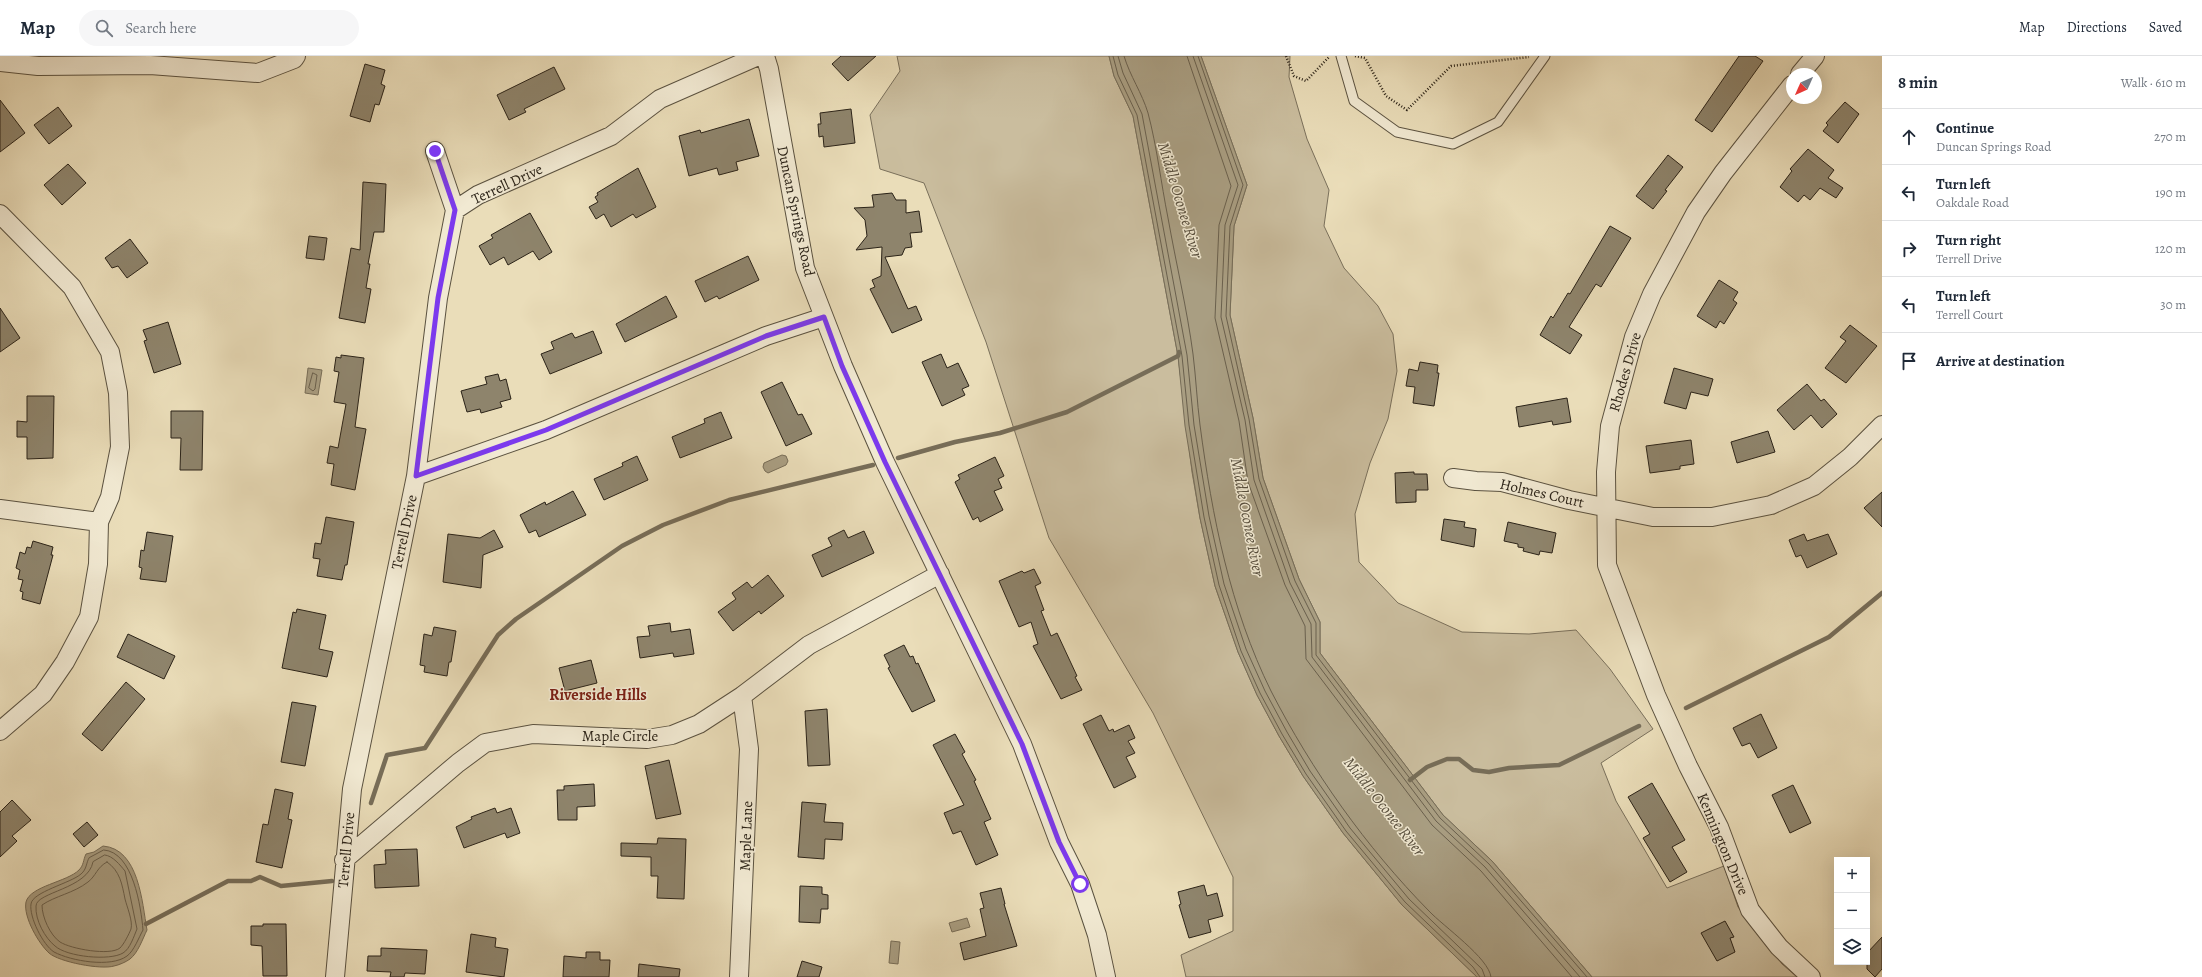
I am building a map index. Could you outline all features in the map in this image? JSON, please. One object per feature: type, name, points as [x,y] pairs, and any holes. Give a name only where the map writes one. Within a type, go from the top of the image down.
[{"type":"street","points":[[0,62],[38,66],[150,65],[258,73],[294,59],[296,56]]},
{"type":"street","name":"Terrell Drive","points":[[335,977],[344,860],[352,789],[416,476],[438,298],[455,210],[478,195],[515,180],[611,136],[660,99],[758,56]]},
{"type":"street","name":"Duncan Springs Road","points":[[765,56],[770,69],[805,268],[842,366],[882,455],[1022,744],[1059,842],[1080,884],[1097,935],[1106,977]]},
{"type":"street","points":[[1805,68],[1815,56]]},
{"type":"street","name":"Rhodes Drive","points":[[1656,695],[1607,565],[1606,472],[1610,426],[1634,337],[1652,294],[1696,212],[1723,173],[1786,93]]},
{"type":"street","points":[[435,151],[455,210]]},
{"type":"street","points":[[0,214],[72,287],[110,352],[118,393],[120,447],[110,497],[99,522],[98,564],[89,618],[65,662],[43,694],[0,731]]},
{"type":"street","points":[[416,476],[546,430],[766,336],[824,317]]},
{"type":"street","name":"Holmes Court","points":[[1453,478],[1476,482],[1502,482],[1569,500],[1653,517],[1712,517],[1771,505],[1814,486],[1850,457],[1882,425]]},
{"type":"street","points":[[0,510],[99,522]]},
{"type":"street","name":"Maple Circle","points":[[344,860],[458,762],[485,743],[533,734],[647,739],[672,735],[699,724],[742,696],[809,645],[940,574]]},
{"type":"street","name":"Kennington Drive","points":[[1656,695],[1688,766],[1719,827],[1750,910],[1779,947],[1811,977]]},
{"type":"street","name":"Maple Lane","points":[[739,977],[749,749],[742,696]]},
{"type":"lane","points":[[1341,56],[1354,101],[1397,132],[1453,144],[1498,122],[1540,56]]},
{"type":"path","points":[[1286,56],[1294,76],[1306,81],[1330,56]]},
{"type":"path","points":[[1355,56],[1364,58],[1386,96],[1407,110],[1451,66],[1540,56]]},
{"type":"shaded area","points":[[897,56],[1109,56],[1114,76],[1133,116],[1178,356],[1192,472],[1200,518],[1215,586],[1238,652],[1257,695],[1279,736],[1303,776],[1343,833],[1402,905],[1477,977],[1186,977],[1181,955],[1233,931],[1233,877],[1153,713],[1049,538],[986,342],[924,183],[880,169],[870,115],[900,71]]},
{"type":"shaded area","points":[[1201,56],[1290,56],[1289,77],[1307,139],[1329,190],[1324,226],[1344,268],[1378,306],[1393,334],[1397,371],[1388,419],[1370,463],[1355,514],[1359,562],[1398,603],[1462,632],[1529,634],[1576,630],[1610,669],[1653,729],[1601,763],[1616,801],[1667,888],[1724,866],[1738,907],[1782,964],[1797,977],[1592,977],[1492,861],[1443,815],[1320,653],[1320,622],[1299,579],[1263,478],[1253,418],[1230,315],[1234,226],[1247,185]]},
{"type":"water","name":"Middle Oconee River","points":[[1109,56],[1201,56],[1247,185],[1234,226],[1230,315],[1253,418],[1263,478],[1299,579],[1320,622],[1320,653],[1443,815],[1492,861],[1592,977],[1477,977],[1402,905],[1343,833],[1303,776],[1257,695],[1238,652],[1215,586],[1200,518],[1185,426],[1178,356],[1133,116],[1114,76]]},
{"type":"water","points":[[308,368],[322,370],[318,395],[305,393]]},
{"type":"water","points":[[782,455],[786,456],[788,461],[786,465],[768,473],[765,471],[763,467],[764,463]]},
{"type":"water","points":[[103,846],[115,849],[124,856],[131,867],[137,879],[147,930],[133,956],[116,966],[108,967],[90,966],[71,962],[49,953],[33,930],[29,922],[26,908],[26,902],[34,892],[66,878],[79,870],[83,864],[86,854],[94,852]]},
{"type":"water","points":[[967,918],[970,927],[952,932],[949,923]]},
{"type":"water","points":[[891,941],[900,942],[898,964],[889,963]]},
{"type":"building","points":[[841,56],[876,56],[848,81],[832,64]]},
{"type":"building","points":[[1739,56],[1755,56],[1763,61],[1712,132],[1695,120]]},
{"type":"building","points":[[365,64],[385,70],[381,84],[385,86],[379,105],[375,104],[370,122],[350,116]]},
{"type":"building","points":[[554,67],[565,89],[524,109],[526,112],[509,120],[497,95]]},
{"type":"building","points":[[0,100],[25,133],[0,152]]},
{"type":"building","points":[[1845,102],[1859,114],[1838,143],[1823,131],[1828,125],[1826,123]]},
{"type":"building","points":[[58,107],[72,126],[49,144],[34,125]]},
{"type":"building","points":[[851,109],[855,143],[824,147],[823,136],[819,137],[818,124],[821,124],[820,113]]},
{"type":"building","points":[[749,119],[759,156],[736,162],[738,170],[719,175],[717,168],[689,176],[679,136],[700,130],[701,133]]},
{"type":"building","points":[[1808,149],[1834,170],[1828,178],[1843,188],[1836,198],[1820,188],[1810,200],[1804,195],[1798,202],[1780,187],[1792,171],[1790,169]]},
{"type":"building","points":[[1668,155],[1683,167],[1665,190],[1667,191],[1653,209],[1636,196]]},
{"type":"building","points":[[68,164],[86,183],[62,205],[44,185]]},
{"type":"building","points":[[638,168],[656,207],[636,218],[633,214],[611,227],[604,214],[596,219],[589,207],[598,202],[595,197],[598,195],[597,193]]},
{"type":"building","points":[[363,182],[386,184],[384,232],[374,232],[368,264],[370,264],[366,288],[371,289],[365,323],[339,318],[351,248],[360,250]]},
{"type":"building","points":[[892,193],[896,200],[906,200],[906,213],[919,211],[922,232],[910,233],[912,247],[905,248],[902,255],[885,257],[908,309],[916,306],[922,320],[892,333],[870,289],[875,287],[872,280],[881,276],[882,247],[856,250],[867,236],[865,220],[854,208],[874,207],[872,195]]},
{"type":"building","points":[[530,213],[552,252],[539,260],[533,251],[508,265],[504,257],[490,265],[479,246],[493,238],[491,235]]},
{"type":"building","points":[[1610,226],[1631,238],[1601,287],[1596,284],[1569,327],[1582,335],[1570,354],[1540,335],[1551,316],[1553,318],[1568,293],[1570,294]]},
{"type":"building","points":[[309,236],[327,238],[324,260],[306,258]]},
{"type":"building","points":[[130,239],[148,263],[127,278],[118,266],[112,268],[105,258]]},
{"type":"building","points":[[748,256],[759,280],[719,299],[717,296],[705,302],[695,281]]},
{"type":"building","points":[[1719,280],[1738,292],[1733,300],[1737,303],[1724,324],[1720,321],[1716,328],[1697,316]]},
{"type":"building","points":[[666,296],[677,317],[625,342],[616,324]]},
{"type":"building","points":[[0,308],[20,338],[0,352]]},
{"type":"building","points":[[168,322],[181,364],[154,373],[144,341],[147,340],[143,330]]},
{"type":"building","points":[[1850,325],[1877,346],[1846,383],[1825,368],[1846,341],[1840,337]]},
{"type":"building","points":[[593,331],[602,353],[550,374],[541,354],[554,349],[551,342],[572,333],[575,338]]},
{"type":"building","points":[[941,354],[947,368],[958,363],[969,386],[962,389],[965,395],[942,406],[922,362]]},
{"type":"building","points":[[341,355],[364,358],[355,427],[366,429],[355,490],[331,485],[334,464],[327,463],[330,446],[338,448],[346,404],[334,402],[339,372],[334,371],[336,357],[341,358]]},
{"type":"building","points":[[1420,362],[1438,365],[1437,373],[1439,373],[1434,406],[1413,403],[1415,387],[1406,386],[1409,369],[1418,371]]},
{"type":"building","points":[[1674,368],[1713,379],[1708,396],[1691,392],[1686,409],[1664,403]]},
{"type":"building","points":[[498,374],[500,381],[506,379],[511,399],[500,402],[502,407],[481,413],[480,409],[467,412],[461,391],[487,384],[485,377]]},
{"type":"building","points":[[782,382],[798,415],[802,414],[812,434],[786,446],[761,392]]},
{"type":"building","points":[[1807,384],[1821,401],[1824,399],[1837,414],[1822,428],[1811,415],[1794,430],[1777,410]]},
{"type":"building","points":[[27,396],[54,396],[53,458],[27,459],[27,437],[17,437],[17,421],[27,422]]},
{"type":"building","points":[[1567,398],[1571,422],[1553,425],[1552,421],[1519,427],[1516,407]]},
{"type":"building","points":[[171,411],[203,411],[202,470],[180,470],[181,438],[171,438]]},
{"type":"building","points":[[721,412],[732,438],[680,458],[672,437],[705,423],[704,419]]},
{"type":"building","points":[[1768,431],[1775,452],[1737,463],[1731,442]]},
{"type":"building","points":[[1691,440],[1694,464],[1680,466],[1680,469],[1650,473],[1646,446]]},
{"type":"building","points":[[637,456],[648,480],[604,500],[594,479],[623,466],[622,463]]},
{"type":"building","points":[[995,457],[1004,476],[998,479],[1002,488],[994,491],[1003,510],[980,522],[978,517],[973,520],[955,482],[960,479],[958,475]]},
{"type":"building","points":[[1414,472],[1414,474],[1427,474],[1428,490],[1416,490],[1416,502],[1396,503],[1395,473]]},
{"type":"building","points":[[573,491],[586,515],[539,537],[536,530],[529,533],[520,515],[545,502],[546,505]]},
{"type":"building","points":[[1882,492],[1882,527],[1864,508]]},
{"type":"building","points":[[326,517],[354,522],[347,565],[345,565],[342,580],[317,576],[320,559],[313,558],[315,543],[321,544]]},
{"type":"building","points":[[1444,519],[1465,522],[1464,527],[1476,529],[1474,547],[1441,540]]},
{"type":"building","points":[[1508,522],[1556,533],[1552,553],[1540,551],[1539,555],[1523,551],[1524,548],[1518,547],[1518,544],[1504,541]]},
{"type":"building","points":[[494,530],[503,547],[483,555],[481,588],[443,582],[448,534],[480,538]]},
{"type":"building","points":[[844,530],[848,538],[864,531],[874,553],[822,577],[812,555],[832,546],[828,538]]},
{"type":"building","points":[[147,532],[173,536],[166,582],[140,579],[142,568],[139,567],[141,550],[144,551]]},
{"type":"building","points":[[1804,534],[1807,541],[1828,534],[1837,554],[1807,568],[1801,555],[1796,557],[1789,540]]},
{"type":"building","points":[[33,541],[53,547],[51,555],[53,555],[40,604],[22,599],[23,592],[20,591],[23,580],[18,579],[20,570],[16,568],[20,552],[25,554],[27,547],[31,548]]},
{"type":"building","points":[[1034,569],[1041,583],[1035,586],[1044,610],[1041,611],[1051,636],[1057,633],[1082,690],[1061,699],[1033,646],[1038,644],[1031,622],[1019,627],[999,581],[1022,571],[1024,573]]},
{"type":"building","points":[[768,575],[784,596],[761,614],[759,611],[733,631],[718,612],[736,599],[732,593],[747,582],[752,588]]},
{"type":"building","points":[[297,609],[326,615],[319,649],[333,652],[327,677],[282,668],[293,612],[296,613]]},
{"type":"building","points":[[670,623],[671,632],[690,629],[694,654],[674,657],[673,653],[640,658],[637,637],[650,636],[648,626]]},
{"type":"building","points":[[434,627],[456,631],[447,676],[424,672],[425,666],[420,665],[424,634],[432,636]]},
{"type":"building","points":[[128,634],[175,656],[164,679],[117,657]]},
{"type":"building","points":[[904,645],[910,657],[913,656],[916,664],[918,663],[935,701],[912,712],[888,668],[890,667],[884,655]]},
{"type":"building","points":[[591,660],[597,683],[565,691],[559,668]]},
{"type":"building","points":[[126,682],[145,699],[102,751],[82,734]]},
{"type":"building","points":[[292,702],[316,706],[305,766],[281,762]]},
{"type":"building","points":[[827,709],[830,765],[808,766],[805,711]]},
{"type":"building","points":[[1761,714],[1777,748],[1758,758],[1750,743],[1742,746],[1733,728]]},
{"type":"building","points":[[1101,715],[1109,731],[1113,729],[1114,732],[1129,725],[1135,738],[1128,741],[1135,753],[1126,757],[1136,777],[1114,788],[1083,724]]},
{"type":"building","points":[[955,734],[965,752],[962,754],[976,780],[974,781],[991,819],[984,822],[998,855],[976,865],[961,831],[953,834],[944,813],[964,805],[933,745]]},
{"type":"building","points":[[669,760],[681,814],[656,819],[645,766]]},
{"type":"building","points":[[1652,783],[1685,840],[1672,847],[1687,872],[1670,882],[1643,838],[1650,834],[1628,797]]},
{"type":"building","points":[[594,784],[595,806],[577,807],[577,820],[558,820],[557,790],[564,790],[564,786]]},
{"type":"building","points":[[1793,785],[1811,823],[1790,833],[1772,795]]},
{"type":"building","points":[[275,789],[293,793],[288,819],[292,820],[282,868],[256,862],[263,824],[268,825]]},
{"type":"building","points":[[12,800],[31,820],[12,836],[17,841],[0,857],[0,812]]},
{"type":"building","points":[[802,802],[826,804],[824,822],[843,823],[842,840],[825,839],[824,859],[798,857]]},
{"type":"building","points":[[495,808],[497,813],[511,808],[520,833],[507,838],[505,833],[464,848],[456,827],[472,819],[471,817]]},
{"type":"building","points":[[87,822],[98,835],[84,847],[73,834]]},
{"type":"building","points":[[658,838],[686,839],[684,899],[657,898],[658,876],[651,876],[651,857],[621,856],[621,843],[657,844]]},
{"type":"building","points":[[417,849],[419,886],[375,888],[374,865],[386,864],[385,850]]},
{"type":"building","points":[[1204,885],[1207,896],[1217,893],[1223,916],[1208,920],[1211,932],[1189,938],[1179,905],[1181,904],[1178,892]]},
{"type":"building","points":[[800,886],[822,887],[822,894],[828,895],[828,909],[821,909],[820,923],[799,922]]},
{"type":"building","points":[[1001,888],[1004,904],[1017,946],[964,960],[960,943],[986,936],[980,909],[984,908],[980,893]]},
{"type":"building","points":[[1725,921],[1734,937],[1730,938],[1735,952],[1717,961],[1701,933]]},
{"type":"building","points":[[263,924],[286,924],[287,976],[263,976],[262,946],[251,945],[251,926],[263,926]]},
{"type":"building","points":[[471,934],[496,938],[495,947],[508,949],[504,977],[466,972]]},
{"type":"building","points":[[1882,937],[1882,969],[1875,977],[1867,969],[1867,965],[1870,965],[1870,950]]},
{"type":"building","points":[[381,948],[427,950],[425,974],[405,973],[404,977],[390,977],[391,972],[367,971],[368,956],[381,956]]},
{"type":"building","points":[[586,952],[600,952],[600,960],[610,960],[609,977],[563,977],[564,956],[586,958]]},
{"type":"building","points":[[802,961],[822,967],[819,977],[797,977]]},
{"type":"building","points":[[639,964],[680,969],[679,977],[638,977]]},
{"type":"waterway","points":[[898,458],[955,442],[1000,433],[1067,412],[1178,356],[1179,352]]},
{"type":"waterway","points":[[371,803],[387,755],[425,748],[498,635],[516,619],[622,546],[663,525],[729,500],[873,465]]},
{"type":"waterway","points":[[1686,708],[1829,637],[1882,593]]},
{"type":"waterway","points":[[1410,780],[1427,767],[1447,759],[1459,759],[1473,770],[1489,772],[1509,768],[1559,765],[1639,726]]},
{"type":"waterway","points":[[146,924],[228,881],[251,881],[260,877],[281,886],[332,881]]},
{"type":"district","name":"Riverside Hills","points":[[598,694]]},
{"type":"route","points":[[435,151],[455,210],[451,225],[450,244],[438,298],[416,476],[546,430],[766,336],[824,317],[842,366],[885,462],[1022,744],[1059,842],[1080,884]]}]
